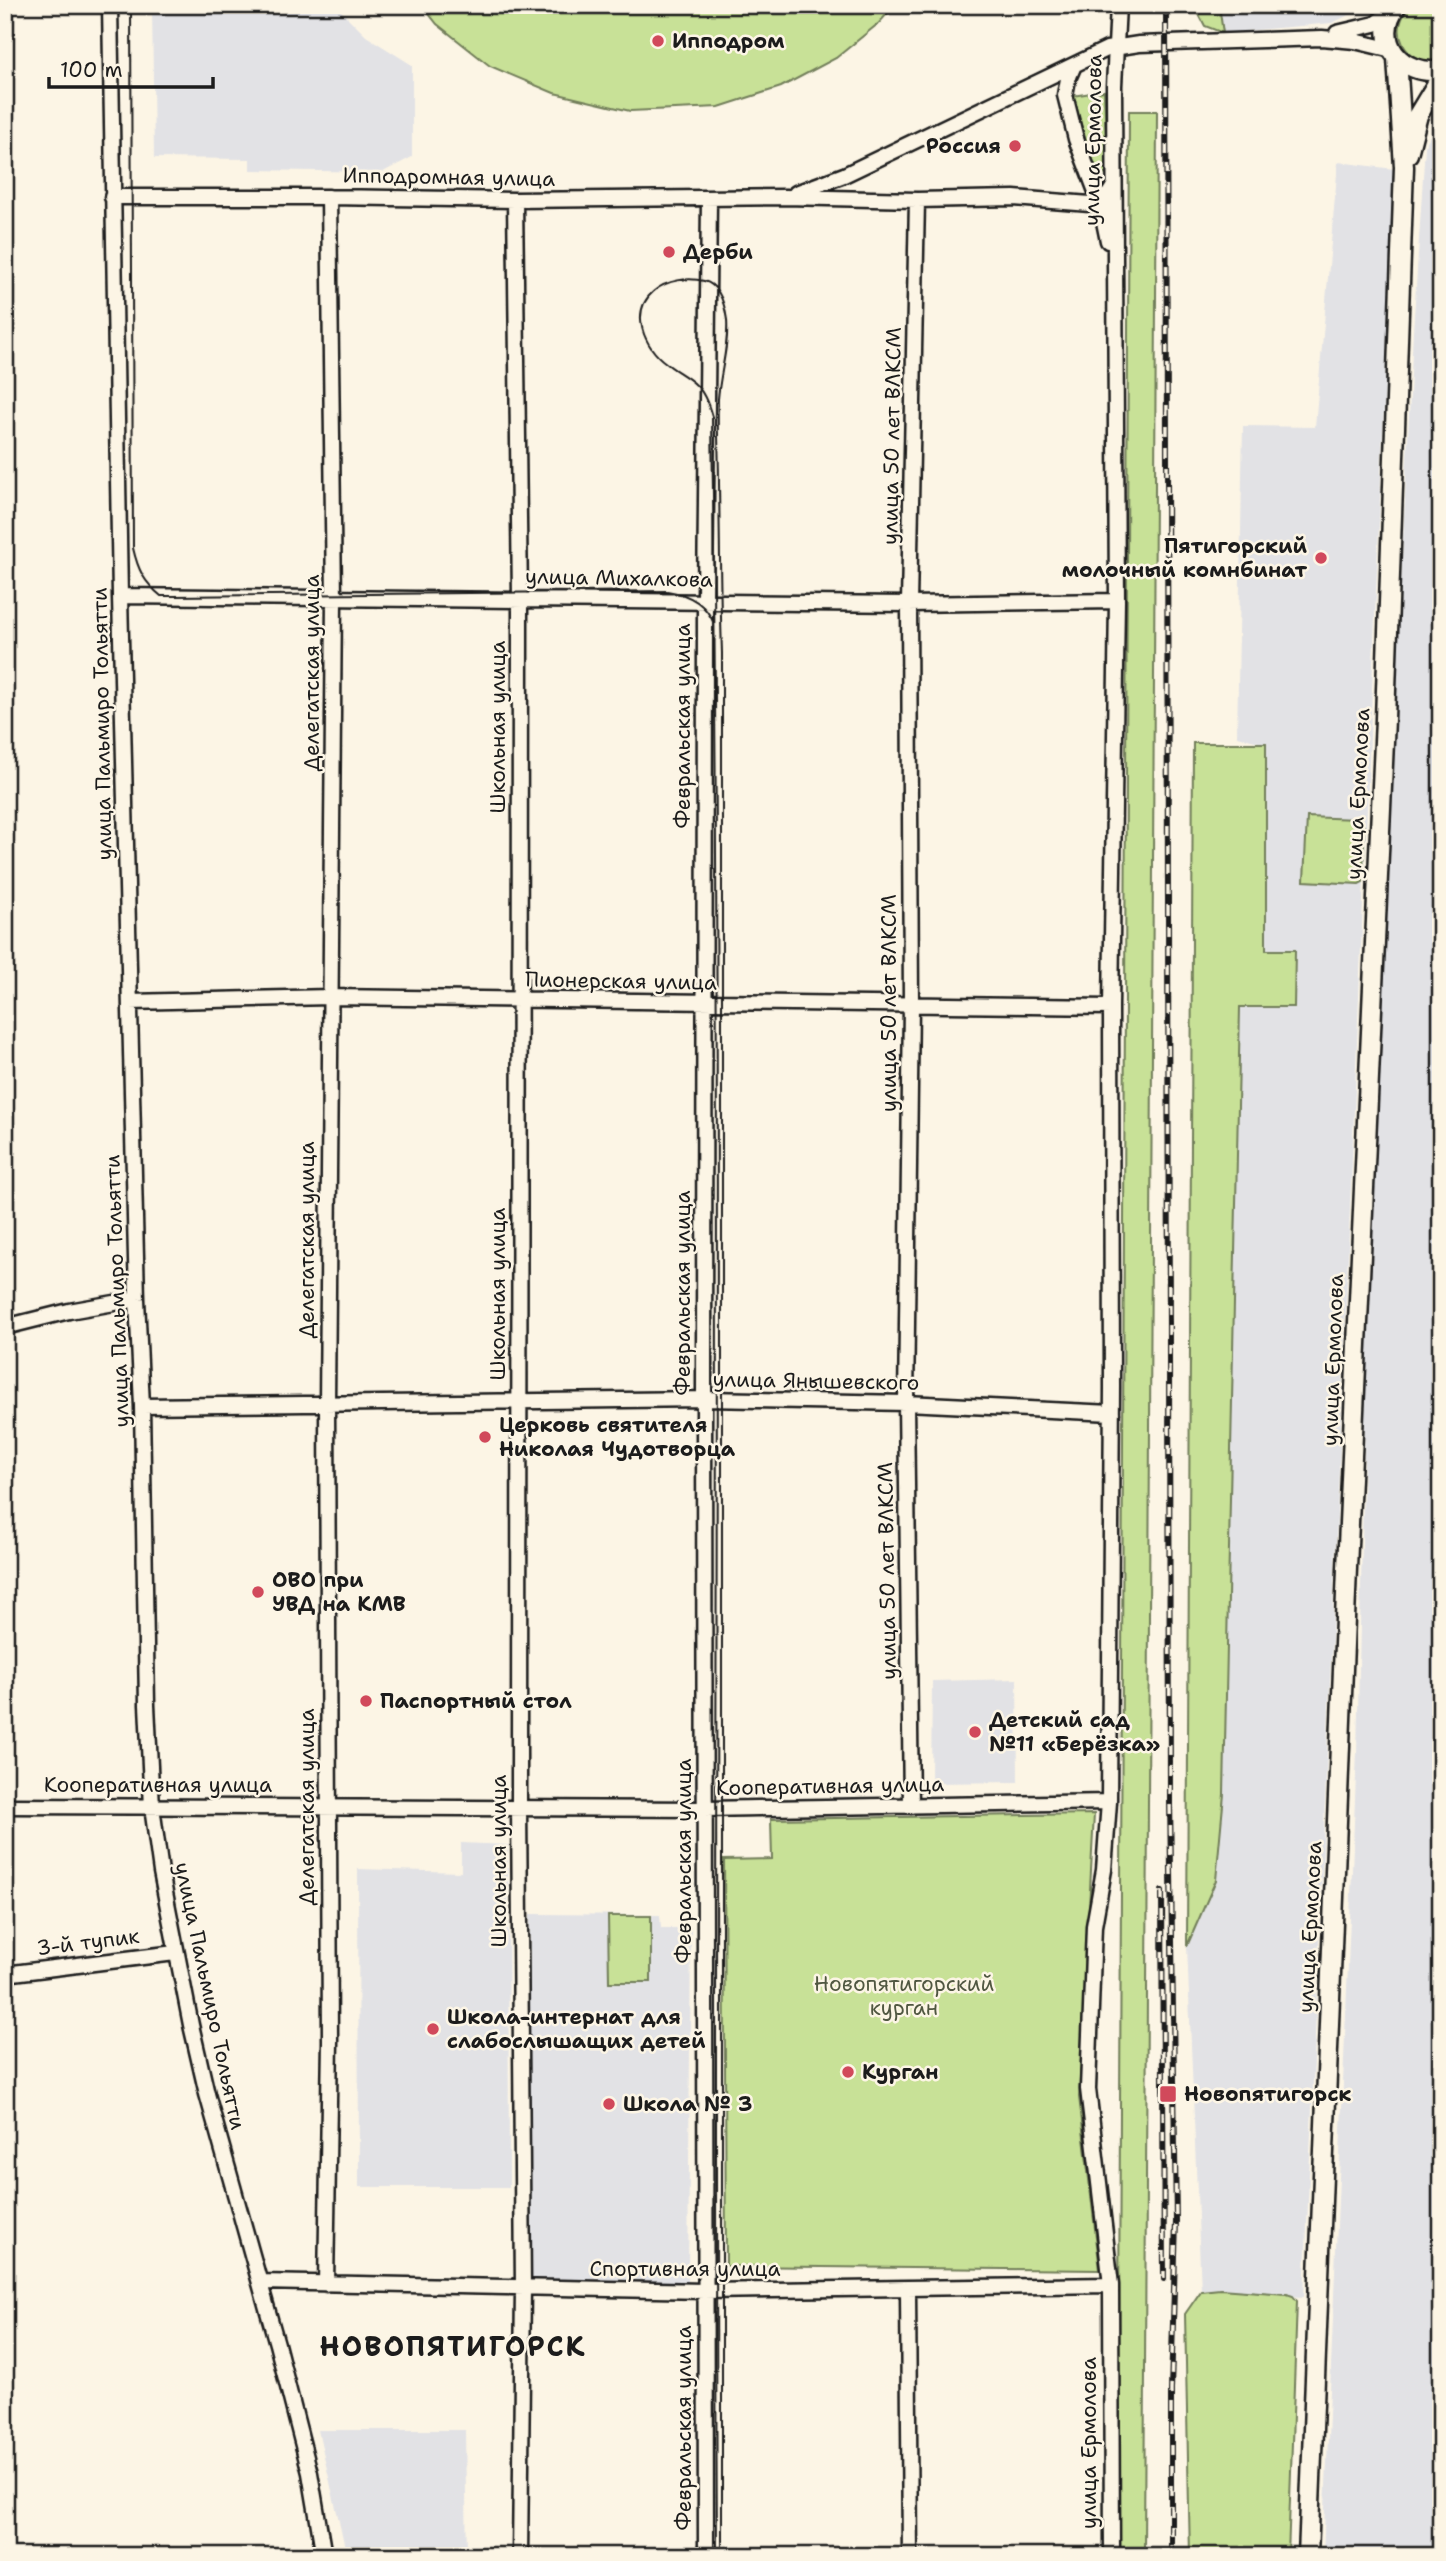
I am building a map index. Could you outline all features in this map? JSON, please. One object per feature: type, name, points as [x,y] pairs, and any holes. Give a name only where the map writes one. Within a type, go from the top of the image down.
[{"type":"main road","name":"улица Ермолова","points":[[1308,2556],[1348,1542],[1385,719],[1404,167],[1395,54],[1388,33],[1395,8]]},
{"type":"main road","points":[[1395,54],[1415,70],[1441,70]]},
{"type":"main road","name":"улица Ермолова","points":[[1404,167],[1418,115],[1441,77]]},
{"type":"street","name":"улица Пальмиро Тольятти","points":[[110,5],[120,596],[142,1406],[146,1679],[152,1807],[175,1953],[207,2094],[310,2473],[324,2556]]},
{"type":"street","name":"улица Ермолова","points":[[1112,2556],[1111,2286],[1088,2088],[1094,1926],[1104,1870],[1109,1802],[1111,1007],[1117,601],[1114,86],[1118,5]]},
{"type":"street","name":"Ипподромная улица","points":[[1322,38],[1375,24],[1395,8]]},
{"type":"street","name":"Ипподромная улица","points":[[785,197],[844,175],[1117,46],[1322,38],[1355,41],[1395,54]]},
{"type":"street","name":"улица Ермолова","points":[[1074,65],[1065,95],[1076,139],[1100,202],[1114,275]]},
{"type":"street","points":[[1100,202],[1110,195],[1115,185]]},
{"type":"street","name":"Ипподромная улица","points":[[112,197],[515,200],[1014,198],[1090,204],[1100,202]]},
{"type":"street","name":"Делегатская улица","points":[[326,2284],[330,2040],[327,1405],[334,600],[329,197]]},
{"type":"street","name":"Февральская улица","points":[[706,2556],[704,1003],[709,199]]},
{"type":"street","name":"Школьная улица","points":[[515,200],[520,598],[519,1807],[523,2288],[520,2556]]},
{"type":"street","name":"улица 50 лет ВЛКСМ","points":[[911,1807],[906,1403],[911,1005],[909,604],[917,200]]},
{"type":"street","name":"улица Михалкова","points":[[120,596],[909,604],[1117,601]]},
{"type":"street","name":"Пионерская улица","points":[[130,1002],[330,997],[1111,1007]]},
{"type":"street","points":[[5,1327],[69,1311],[137,1299]]},
{"type":"street","name":"улица Янышевского","points":[[142,1406],[704,1399],[906,1403],[1112,1413]]},
{"type":"street","name":"Кооперативная улица","points":[[5,1806],[705,1809],[1109,1802]]},
{"type":"street","name":"3-й тупик","points":[[5,1974],[175,1953]]},
{"type":"street","name":"Спортивная улица","points":[[260,2282],[704,2291],[1111,2286]]},
{"type":"street","points":[[908,2290],[910,2556]]},
{"type":"shaded area","points":[[152,5],[335,5],[366,36],[412,65],[412,157],[383,172],[250,170],[250,159],[154,158]]},
{"type":"shaded area","points":[[1219,5],[1370,5],[1332,23],[1223,33]]},
{"type":"shaded area","points":[[1441,113],[1441,2556],[1323,2556],[1357,1752],[1369,1249],[1413,332],[1425,146]]},
{"type":"shaded area","points":[[1338,162],[1394,169],[1304,2297],[1201,2291],[1187,1946],[1216,1880],[1224,1791],[1240,1006],[1294,1007],[1295,951],[1266,950],[1266,744],[1237,736],[1243,426],[1315,427]]},
{"type":"shaded area","name":"Детский сад №11 «Берёзка»","points":[[1017,1679],[1018,1782],[931,1783],[932,1681]]},
{"type":"shaded area","name":"Школа-интернат для слабослышащих детей","points":[[461,1843],[508,1845],[509,2187],[359,2187],[358,1869],[461,1872]]},
{"type":"shaded area","name":"Школа № 3","points":[[530,1914],[660,1915],[661,1928],[691,1928],[688,2282],[528,2280]]},
{"type":"shaded area","points":[[318,2430],[465,2430],[467,2556],[347,2556]]},
{"type":"green space","name":"Ипподpом","points":[[422,5],[895,5],[879,23],[836,58],[781,87],[719,107],[630,111],[554,93],[490,66],[437,24]]},
{"type":"green space","points":[[1194,5],[1219,5],[1223,33],[1205,26]]},
{"type":"green space","points":[[1413,5],[1441,5],[1441,60],[1418,59],[1409,53],[1403,44],[1400,24],[1404,14]]},
{"type":"green space","points":[[1104,91],[1107,164],[1102,177],[1096,172],[1072,96]]},
{"type":"green space","points":[[1129,111],[1157,111],[1144,2556],[1118,2556]]},
{"type":"green space","points":[[1193,743],[1266,743],[1266,950],[1295,950],[1294,1007],[1240,1007],[1224,1794],[1216,1880],[1187,1946]]},
{"type":"green space","points":[[1307,817],[1356,819],[1364,826],[1363,882],[1304,881]]},
{"type":"green space","name":"Новопятигорский курган","points":[[1094,1814],[1079,2097],[1100,2270],[726,2266],[724,1860],[772,1859],[771,1819]]},
{"type":"green space","points":[[608,1916],[651,1916],[651,1982],[609,1982]]},
{"type":"green space","points":[[1220,2289],[1287,2294],[1297,2301],[1288,2556],[1190,2556],[1185,2314],[1201,2291]]},
{"type":"tram line","points":[[131,5],[133,548],[140,569],[150,586],[161,596],[667,591],[682,594],[701,605],[714,624]]},
{"type":"tram line","points":[[717,2556],[717,1219],[712,417],[699,388],[651,348],[642,329],[641,319],[646,299],[654,291],[671,282],[691,279],[710,283],[718,291],[727,320],[718,410],[722,653],[722,2556]]},
{"type":"railway","points":[[1166,5],[1170,1800],[1176,2221],[1171,2390],[1171,2556]]},
{"type":"railway","points":[[1162,1891],[1164,2279]]},
{"type":"place","name":"Ипподpом","points":[[658,41]]},
{"type":"place","name":"Россия","points":[[1015,146]]},
{"type":"place","name":"Дерби","points":[[669,252]]},
{"type":"place","name":"Пятигорский молочный комнбинат","points":[[1321,558]]},
{"type":"place","name":"Церковь святителя Николая Чудотворца","points":[[485,1437]]},
{"type":"place","name":"ОВО при УВД на КМВ","points":[[258,1592]]},
{"type":"place","name":"Паспортный стол","points":[[366,1701]]},
{"type":"place","name":"Детский сад №11 «Берёзка»","points":[[975,1732]]},
{"type":"place","name":"Школа-интернат для слабослышащих детей","points":[[433,2029]]},
{"type":"place","name":"Курган","points":[[848,2072]]},
{"type":"place","name":"Новопятигорск","points":[[1168,2094]]},
{"type":"place","name":"Школа № 3","points":[[609,2104]]},
{"type":"district","name":"НОВОПЯТИГОРСК","points":[[453,2346]]}]
